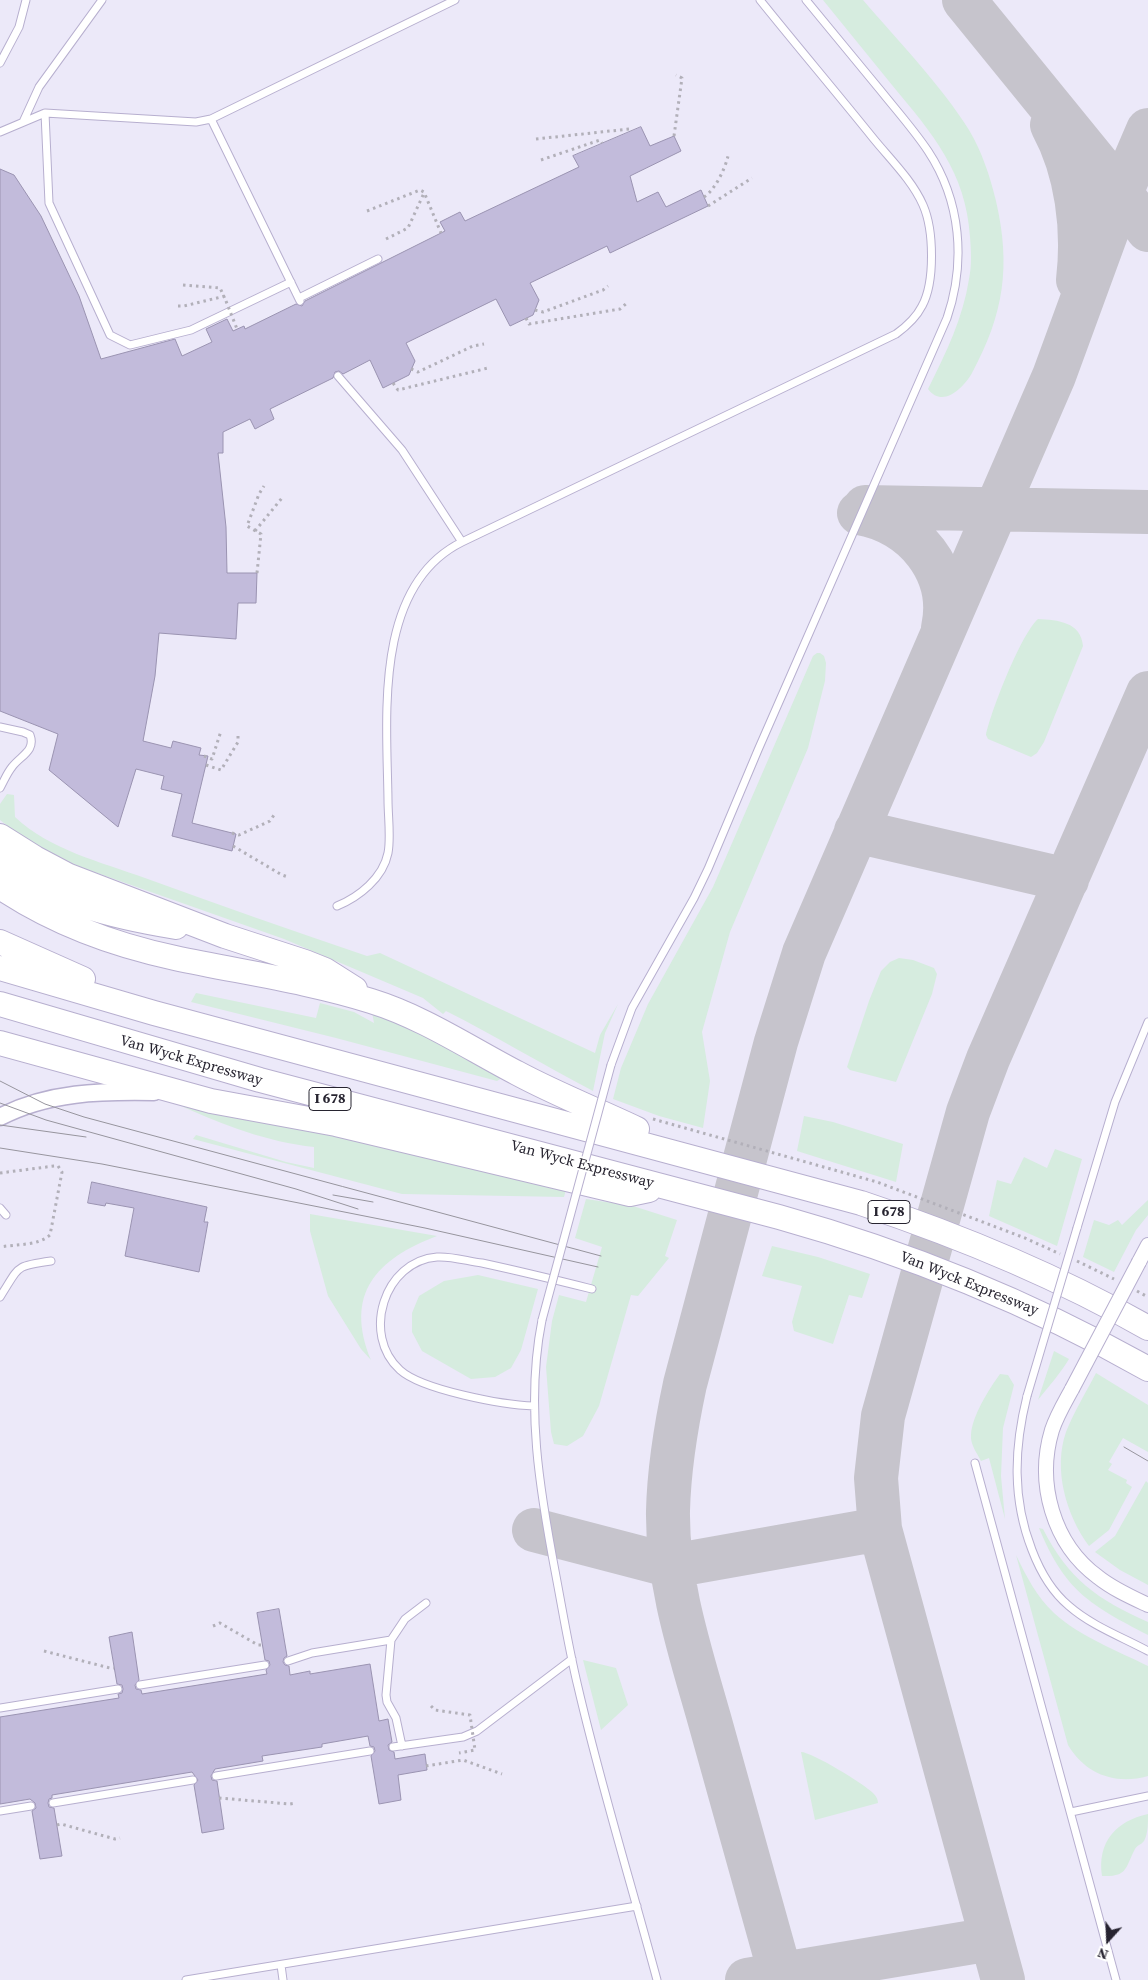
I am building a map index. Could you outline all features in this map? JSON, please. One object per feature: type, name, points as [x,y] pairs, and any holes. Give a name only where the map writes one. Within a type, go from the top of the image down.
[{"type":"highway","points":[[0,836],[34,858],[69,876],[225,936],[325,970],[372,1001]]},
{"type":"highway","points":[[0,862],[27,880],[85,907],[118,917],[225,936]]},
{"type":"highway","points":[[0,887],[35,908],[62,921],[118,942],[174,958],[322,987],[372,1001],[439,1029],[523,1076],[687,1155]]},
{"type":"highway","points":[[0,942],[154,1013]]},
{"type":"highway","name":"I 678","points":[[0,968],[154,1013],[832,1194],[912,1220],[1000,1255],[1082,1293],[1148,1328]]},
{"type":"highway","name":"Van Wyck Expressway","points":[[0,1004],[145,1048],[260,1080],[807,1225],[922,1263],[1004,1296],[1111,1348],[1146,1370]]},
{"type":"highway","points":[[0,1043],[177,1093],[343,1126],[630,1194],[663,1186]]},
{"type":"highway","points":[[1082,1293],[1148,1317]]},
{"type":"street","points":[[0,1116],[33,1104],[72,1094],[102,1091],[177,1093]]},
{"type":"street","points":[[1148,1245],[1072,1388],[1053,1429],[1048,1449],[1046,1475],[1053,1513],[1068,1548],[1087,1568],[1108,1585],[1148,1605]]},
{"type":"lane","points":[[0,63],[18,26],[26,0]]},
{"type":"lane","points":[[23,122],[38,87],[102,0]]},
{"type":"lane","points":[[0,132],[46,112],[196,122],[211,119],[455,0]]},
{"type":"lane","points":[[337,906],[348,902],[364,891],[376,876],[388,854],[389,676],[408,597],[420,577],[442,553],[896,334],[912,320],[923,305],[928,287],[931,248],[923,206],[908,181],[760,0]]},
{"type":"lane","points":[[658,1980],[583,1709],[548,1534],[534,1406],[535,1364],[542,1320],[611,1065],[632,1008],[694,898],[722,837],[758,750],[947,318],[956,286],[958,266],[958,233],[950,198],[938,168],[905,120],[806,0]]},
{"type":"lane","points":[[46,112],[49,203],[110,335],[130,345],[191,330],[291,282]]},
{"type":"lane","points":[[211,119],[300,300],[378,259]]},
{"type":"lane","points":[[338,376],[402,450],[462,542]]},
{"type":"lane","points":[[0,726],[30,735],[32,742],[30,750],[12,766],[0,788]]},
{"type":"lane","points":[[1148,1022],[1115,1102],[1027,1396],[1019,1431],[1016,1480],[1024,1526],[1040,1570],[1058,1596],[1073,1610],[1148,1652]]},
{"type":"lane","points":[[0,1208],[6,1215]]},
{"type":"lane","points":[[534,1406],[504,1403],[437,1387],[411,1378],[400,1370],[386,1352],[380,1331],[380,1313],[385,1297],[404,1270],[425,1259],[437,1257],[502,1267],[592,1289]]},
{"type":"lane","points":[[0,1296],[18,1268],[28,1264],[51,1261]]},
{"type":"lane","points":[[975,1463],[1116,1980]]},
{"type":"lane","points":[[402,1746],[396,1718],[387,1702],[386,1695],[391,1640],[405,1619],[426,1603]]},
{"type":"lane","points":[[288,1662],[312,1653],[391,1640]]},
{"type":"lane","points":[[393,1747],[462,1738],[477,1731],[572,1659]]},
{"type":"lane","points":[[140,1685],[266,1666]]},
{"type":"lane","points":[[0,1708],[118,1689]]},
{"type":"lane","points":[[216,1776],[370,1751]]},
{"type":"lane","points":[[53,1803],[193,1780]]},
{"type":"lane","points":[[1071,1812],[1148,1796]]},
{"type":"lane","points":[[0,1811],[31,1806]]},
{"type":"lane","points":[[186,1980],[637,1906]]},
{"type":"lane","points":[[281,1965],[283,1980]]},
{"type":"path","points":[[674,136],[682,78],[676,75]]},
{"type":"path","points":[[536,138],[629,128],[630,131]]},
{"type":"path","points":[[542,160],[600,140],[602,143]]},
{"type":"path","points":[[704,198],[709,194],[726,164],[728,156]]},
{"type":"path","points":[[708,206],[752,178]]},
{"type":"path","points":[[367,211],[420,190],[424,192]]},
{"type":"path","points":[[424,192],[441,233]]},
{"type":"path","points":[[386,239],[408,228],[424,192]]},
{"type":"path","points":[[183,285],[220,288],[225,296],[237,329]]},
{"type":"path","points":[[535,310],[543,312],[603,290],[608,286]]},
{"type":"path","points":[[178,306],[225,296]]},
{"type":"path","points":[[526,318],[529,324],[620,309],[628,302]]},
{"type":"path","points":[[411,369],[418,372],[473,346],[484,344]]},
{"type":"path","points":[[393,383],[398,390],[488,368]]},
{"type":"path","points":[[257,573],[261,534],[247,526],[264,486]]},
{"type":"path","points":[[255,531],[282,498]]},
{"type":"path","points":[[204,756],[212,758],[221,731]]},
{"type":"path","points":[[206,765],[221,770],[238,742],[238,736]]},
{"type":"path","points":[[232,833],[239,835],[270,821],[274,815]]},
{"type":"path","points":[[233,846],[282,876],[288,877]]},
{"type":"path","points":[[646,1117],[878,1182],[1025,1238],[1066,1257]]},
{"type":"path","points":[[0,1172],[54,1166],[58,1166],[62,1172],[50,1235],[44,1240],[32,1243],[0,1247]]},
{"type":"path","points":[[1075,1260],[1116,1280]]},
{"type":"path","points":[[1132,1288],[1148,1297]]},
{"type":"path","points":[[213,1626],[220,1623],[258,1645],[262,1644]]},
{"type":"path","points":[[44,1651],[114,1668]]},
{"type":"path","points":[[431,1706],[435,1710],[470,1714],[475,1750],[459,1753]]},
{"type":"path","points":[[426,1766],[463,1760],[502,1774]]},
{"type":"path","points":[[219,1798],[296,1803]]},
{"type":"path","points":[[57,1825],[61,1824],[115,1839],[120,1838]]},
{"type":"shaded area","points":[[0,0],[1148,0],[1148,1980],[0,1980]]},
{"type":"green space","points":[[823,0],[863,0],[946,96],[974,138],[988,173],[1001,225],[1003,247],[1002,289],[998,310],[983,351],[972,373],[953,394],[940,397],[934,395],[928,389],[947,349],[963,308],[970,274],[970,237],[962,193],[944,155],[921,120]]},
{"type":"green space","points":[[1038,619],[1053,620],[1073,627],[1078,632],[1083,646],[1044,742],[1037,753],[1031,757],[988,739],[986,735],[1000,692],[1015,656],[1031,627]]},
{"type":"green space","points":[[817,653],[824,656],[826,663],[825,681],[808,748],[730,932],[702,1032],[710,1081],[703,1128],[659,1116],[613,1099],[621,1068],[648,1004],[713,887],[813,656]]},
{"type":"green space","points":[[7,794],[14,795],[15,817],[60,847],[367,956],[380,953],[595,1053],[600,1035],[618,1004],[605,1033],[593,1091],[446,1011],[443,1014],[423,998],[284,939],[80,867],[27,841],[0,820],[0,804]]},
{"type":"green space","points":[[899,958],[913,960],[934,968],[937,974],[932,994],[896,1082],[850,1070],[847,1067],[881,971],[890,962]]},
{"type":"green space","points":[[196,993],[316,1018],[320,1003],[354,1012],[374,1023],[372,1012],[421,1032],[499,1075],[500,1079],[497,1081],[191,1002]]},
{"type":"green space","points":[[181,1106],[346,1131],[567,1186],[564,1197],[402,1194],[193,1139],[196,1135],[286,1162],[314,1168],[314,1147],[297,1145],[246,1132]]},
{"type":"green space","points":[[804,1116],[833,1122],[903,1144],[896,1182],[797,1151]]},
{"type":"green space","points":[[1055,1149],[1082,1159],[1057,1246],[989,1216],[997,1180],[1011,1184],[1024,1157],[1047,1168]]},
{"type":"green space","points":[[586,1199],[633,1206],[677,1220],[665,1256],[669,1258],[638,1296],[631,1295],[599,1406],[583,1436],[567,1446],[554,1444],[551,1432],[546,1367],[552,1321],[559,1295],[586,1302],[602,1247],[575,1238]]},
{"type":"green space","points":[[1148,1200],[1148,1215],[1136,1230],[1114,1272],[1083,1257],[1094,1220],[1109,1225],[1118,1220],[1122,1225]]},
{"type":"green space","points":[[310,1214],[437,1236],[397,1256],[382,1268],[371,1282],[364,1298],[361,1316],[364,1337],[371,1360],[361,1349],[328,1296],[310,1231]]},
{"type":"green space","points":[[772,1246],[818,1257],[870,1274],[862,1298],[849,1295],[833,1344],[794,1331],[792,1322],[802,1286],[762,1276]]},
{"type":"green space","points":[[478,1275],[538,1289],[521,1350],[511,1368],[495,1377],[471,1379],[422,1351],[412,1332],[412,1313],[419,1296],[444,1281]]},
{"type":"green space","points":[[1054,1351],[1069,1359],[1038,1400]]},
{"type":"green space","points":[[1096,1373],[1148,1405],[1148,1452],[1123,1438],[1109,1462],[1112,1464],[1108,1470],[1127,1480],[1126,1483],[1132,1487],[1109,1530],[1089,1546],[1081,1534],[1068,1506],[1064,1491],[1061,1461],[1062,1446],[1066,1432]]},
{"type":"green space","points":[[1000,1374],[1008,1375],[1014,1385],[1003,1428],[1001,1476],[1005,1519],[989,1458],[981,1461],[971,1438],[974,1420],[978,1411]]},
{"type":"green space","points":[[1146,1481],[1148,1483],[1148,1585],[1120,1570],[1095,1552],[1115,1536]]},
{"type":"green space","points":[[1039,1528],[1043,1529],[1063,1562],[1086,1586],[1114,1605],[1148,1622],[1148,1635],[1095,1605],[1082,1594],[1059,1567]]},
{"type":"green space","points":[[1016,1555],[1037,1593],[1054,1613],[1087,1636],[1148,1666],[1148,1776],[1125,1779],[1103,1775],[1084,1764],[1068,1745]]},
{"type":"green space","points":[[583,1660],[616,1668],[628,1705],[601,1730]]},
{"type":"green space","points":[[801,1752],[807,1753],[838,1769],[860,1783],[874,1794],[878,1803],[815,1820]]},
{"type":"green space","points":[[1148,1814],[1145,1838],[1136,1848],[1127,1866],[1117,1875],[1102,1876],[1101,1864],[1103,1853],[1111,1835],[1127,1822]]},
{"type":"building","points":[[641,127],[650,146],[674,136],[681,151],[630,176],[637,202],[658,192],[666,207],[701,190],[708,206],[610,253],[607,246],[530,283],[539,300],[533,315],[510,326],[496,299],[406,343],[415,361],[409,375],[383,388],[370,360],[343,374],[339,371],[335,372],[333,378],[270,409],[274,419],[255,429],[250,419],[223,432],[223,453],[218,453],[226,527],[227,573],[257,573],[256,603],[238,603],[236,639],[159,633],[155,676],[143,741],[171,748],[173,741],[201,748],[199,755],[208,756],[192,823],[236,834],[232,851],[172,836],[182,794],[161,789],[164,776],[136,769],[118,827],[49,770],[58,734],[0,711],[0,169],[14,175],[41,216],[79,296],[101,359],[175,339],[182,356],[212,342],[206,329],[227,319],[233,331],[244,326],[245,329],[296,304],[302,306],[305,301],[445,231],[440,222],[460,212],[465,221],[579,167],[573,156]]},
{"type":"building","points":[[92,1182],[207,1207],[204,1222],[208,1222],[199,1272],[125,1256],[134,1208],[106,1203],[105,1206],[88,1203]]},
{"type":"building","points":[[279,1609],[287,1656],[283,1662],[289,1666],[290,1675],[310,1671],[310,1674],[370,1664],[379,1721],[388,1719],[392,1742],[388,1745],[389,1750],[394,1752],[395,1759],[425,1754],[427,1770],[398,1775],[401,1800],[379,1804],[371,1756],[375,1751],[374,1747],[370,1746],[368,1736],[322,1744],[322,1747],[262,1756],[263,1761],[215,1769],[211,1776],[212,1780],[217,1781],[224,1829],[202,1833],[194,1785],[198,1780],[192,1772],[52,1795],[48,1803],[49,1807],[54,1808],[62,1856],[40,1859],[32,1811],[36,1808],[35,1803],[30,1799],[0,1804],[0,1717],[119,1698],[118,1694],[122,1693],[123,1689],[122,1685],[117,1684],[109,1637],[132,1632],[139,1680],[135,1685],[136,1689],[141,1690],[142,1694],[267,1674],[266,1670],[270,1665],[269,1661],[265,1660],[257,1613]]},
{"type":"taxiway","points":[[782,1980],[687,1642],[671,1564],[668,1511],[671,1463],[685,1384],[776,1042],[804,953],[1054,376],[1121,193],[964,0]]},
{"type":"taxiway","points":[[1052,125],[1067,161],[1077,201],[1080,241],[1078,280]]},
{"type":"taxiway","points":[[1148,130],[1121,193],[1148,230]]},
{"type":"taxiway","points":[[865,507],[1148,512]]},
{"type":"taxiway","points":[[859,513],[879,518],[897,527],[913,539],[926,553],[936,569],[943,588],[945,607],[943,628]]},
{"type":"taxiway","points":[[1003,1980],[880,1529],[876,1478],[883,1416],[968,1112],[988,1059],[1148,693]]},
{"type":"taxiway","points":[[856,831],[1067,880]]},
{"type":"taxiway","points":[[534,1530],[672,1566],[880,1529]]},
{"type":"taxiway","points":[[747,1980],[991,1939]]},
{"type":"tram line","points":[[0,1081],[45,1104],[84,1117],[601,1256]]},
{"type":"tram line","points":[[0,1103],[46,1120],[296,1189],[358,1209]]},
{"type":"tram line","points":[[0,1125],[86,1137]]},
{"type":"tram line","points":[[0,1148],[102,1164],[425,1228],[598,1267]]},
{"type":"tram line","points":[[333,1195],[373,1202]]},
{"type":"tram line","points":[[1124,1447],[1148,1461]]}]
